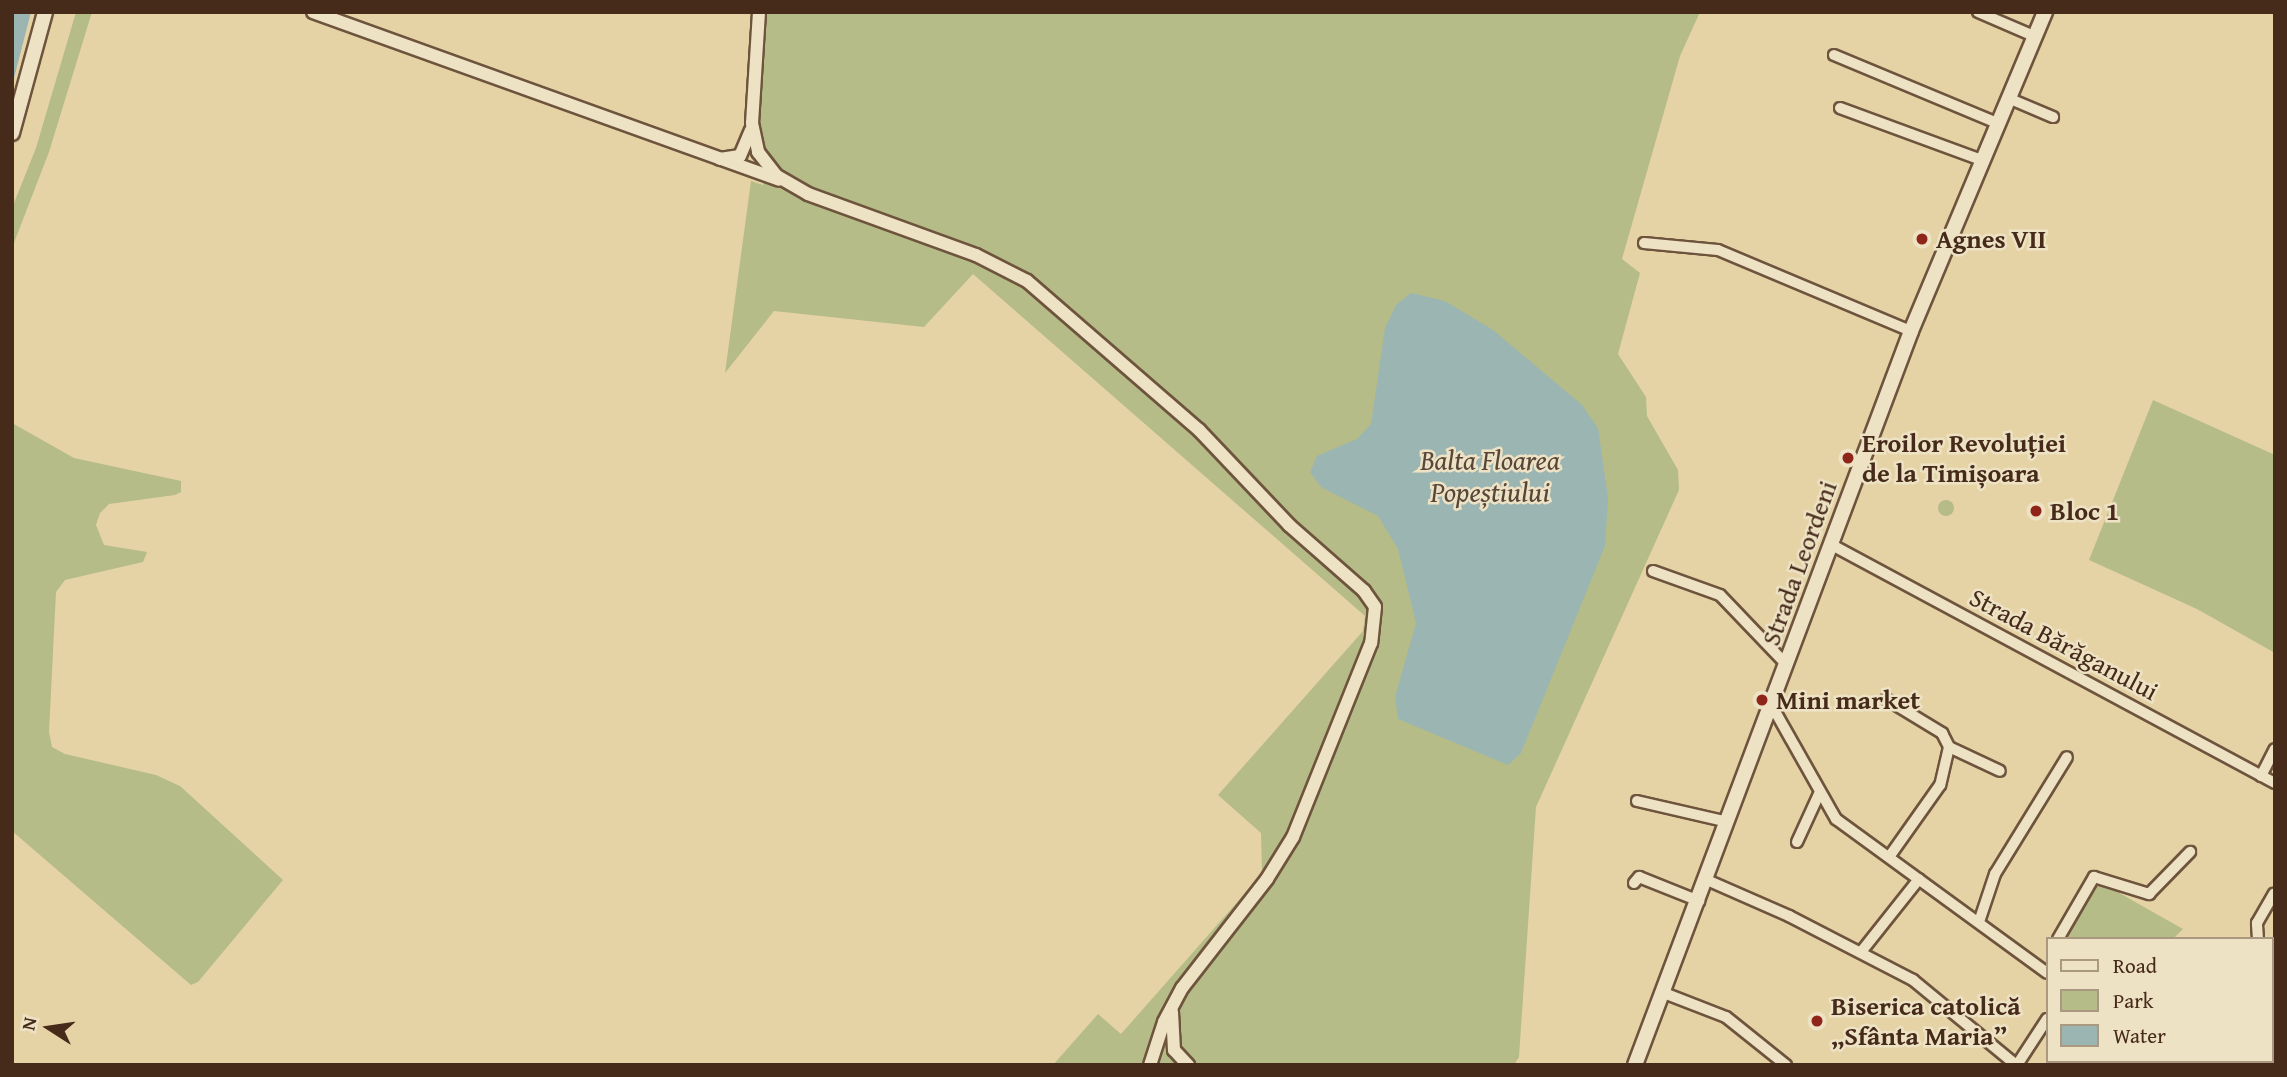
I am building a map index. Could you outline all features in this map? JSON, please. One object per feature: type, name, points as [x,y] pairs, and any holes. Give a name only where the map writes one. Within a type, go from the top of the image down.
[{"type":"main road","points":[[12,133],[45,12]]},
{"type":"main road","name":"Strada Leordeni","points":[[1635,1065],[1707,880],[1911,331],[2045,12]]},
{"type":"street","points":[[313,12],[712,158],[744,161],[758,167],[759,154],[752,123]]},
{"type":"street","points":[[744,161],[752,123],[759,12]]},
{"type":"street","points":[[1978,12],[2034,36]]},
{"type":"street","points":[[1834,55],[1997,123]]},
{"type":"street","points":[[2008,98],[2053,117]]},
{"type":"street","points":[[1840,108],[1981,160]]},
{"type":"street","points":[[744,161],[759,154]]},
{"type":"street","points":[[759,154],[783,181]]},
{"type":"street","points":[[744,161],[783,181],[976,255],[1027,281],[1199,430],[1289,525],[1372,601],[1377,621],[1371,643],[1293,837],[1173,1004],[1154,1059]]},
{"type":"street","points":[[1644,243],[1718,250],[1911,331]]},
{"type":"street","name":"Strada Bărăganului","points":[[1832,545],[2275,783]]},
{"type":"street","points":[[1653,571],[1720,595],[1787,665]]},
{"type":"street","points":[[1886,699],[1942,733],[1949,747],[2000,771]]},
{"type":"street","points":[[1772,706],[1798,745],[1819,794],[1836,818],[2046,967]]},
{"type":"street","points":[[1889,857],[1940,785],[1949,747]]},
{"type":"street","points":[[2261,775],[2275,749]]},
{"type":"street","points":[[1979,922],[1995,874],[2067,757]]},
{"type":"street","points":[[1797,842],[1819,794]]},
{"type":"street","points":[[1637,800],[1728,822]]},
{"type":"street","points":[[2059,937],[2094,877],[2149,894],[2190,852]]},
{"type":"street","points":[[1634,883],[1639,877],[1699,901]]},
{"type":"street","points":[[1861,952],[1920,879]]},
{"type":"street","points":[[1707,880],[1861,952],[1934,993],[2016,1065],[2046,1020]]},
{"type":"street","points":[[2258,937],[2256,923],[2274,894]]},
{"type":"street","points":[[1664,993],[1726,1017],[1786,1065]]},
{"type":"street","points":[[1172,1058],[1173,1004]]},
{"type":"street","points":[[1154,1059],[1165,1044],[1172,1058],[1187,1065]]},
{"type":"green space","points":[[76,12],[92,12],[49,152],[12,248],[12,208],[36,148]]},
{"type":"green space","points":[[765,12],[1700,12],[1680,56],[1622,259],[1640,273],[1618,354],[1646,397],[1647,416],[1678,470],[1679,490],[1536,807],[1519,1057],[1514,1065],[1053,1065],[1098,1014],[1121,1034],[1262,874],[1261,833],[1218,795],[1363,631],[1365,616],[973,274],[924,327],[774,311],[725,373],[751,181],[763,185],[769,160],[758,132]]},
{"type":"green space","points":[[2153,400],[2275,455],[2275,653],[2197,609],[2089,560]]},
{"type":"green space","points":[[12,423],[74,458],[181,481],[181,492],[175,495],[109,504],[100,513],[96,525],[104,545],[147,552],[143,562],[65,580],[56,592],[49,732],[52,747],[65,754],[156,775],[180,786],[283,880],[198,982],[191,985],[12,831]]},
{"type":"green space","points":[[1943,500],[1949,500],[1954,508],[1952,514],[1943,516],[1938,511],[1938,505]]},
{"type":"green space","points":[[2098,881],[2183,929],[2175,937],[2068,937]]},
{"type":"water","points":[[12,12],[31,12],[12,86]]},
{"type":"water","name":"Balta Floarea Popeștiului","points":[[1411,293],[1445,301],[1493,330],[1582,405],[1598,428],[1608,498],[1605,546],[1521,753],[1508,765],[1398,719],[1395,697],[1416,623],[1398,549],[1378,516],[1321,487],[1310,472],[1317,456],[1357,439],[1371,424],[1385,328],[1396,305]]},
{"type":"place","name":"Agnes VII","points":[[1922,239]]},
{"type":"place","name":"Eroilor Revoluției de la Timișoara","points":[[1848,458]]},
{"type":"place","name":"Bloc 1","points":[[2036,511]]},
{"type":"place","name":"Mini market","points":[[1762,700]]},
{"type":"place","name":"Biserica catolică „Sfânta Maria”","points":[[1817,1021]]}]
